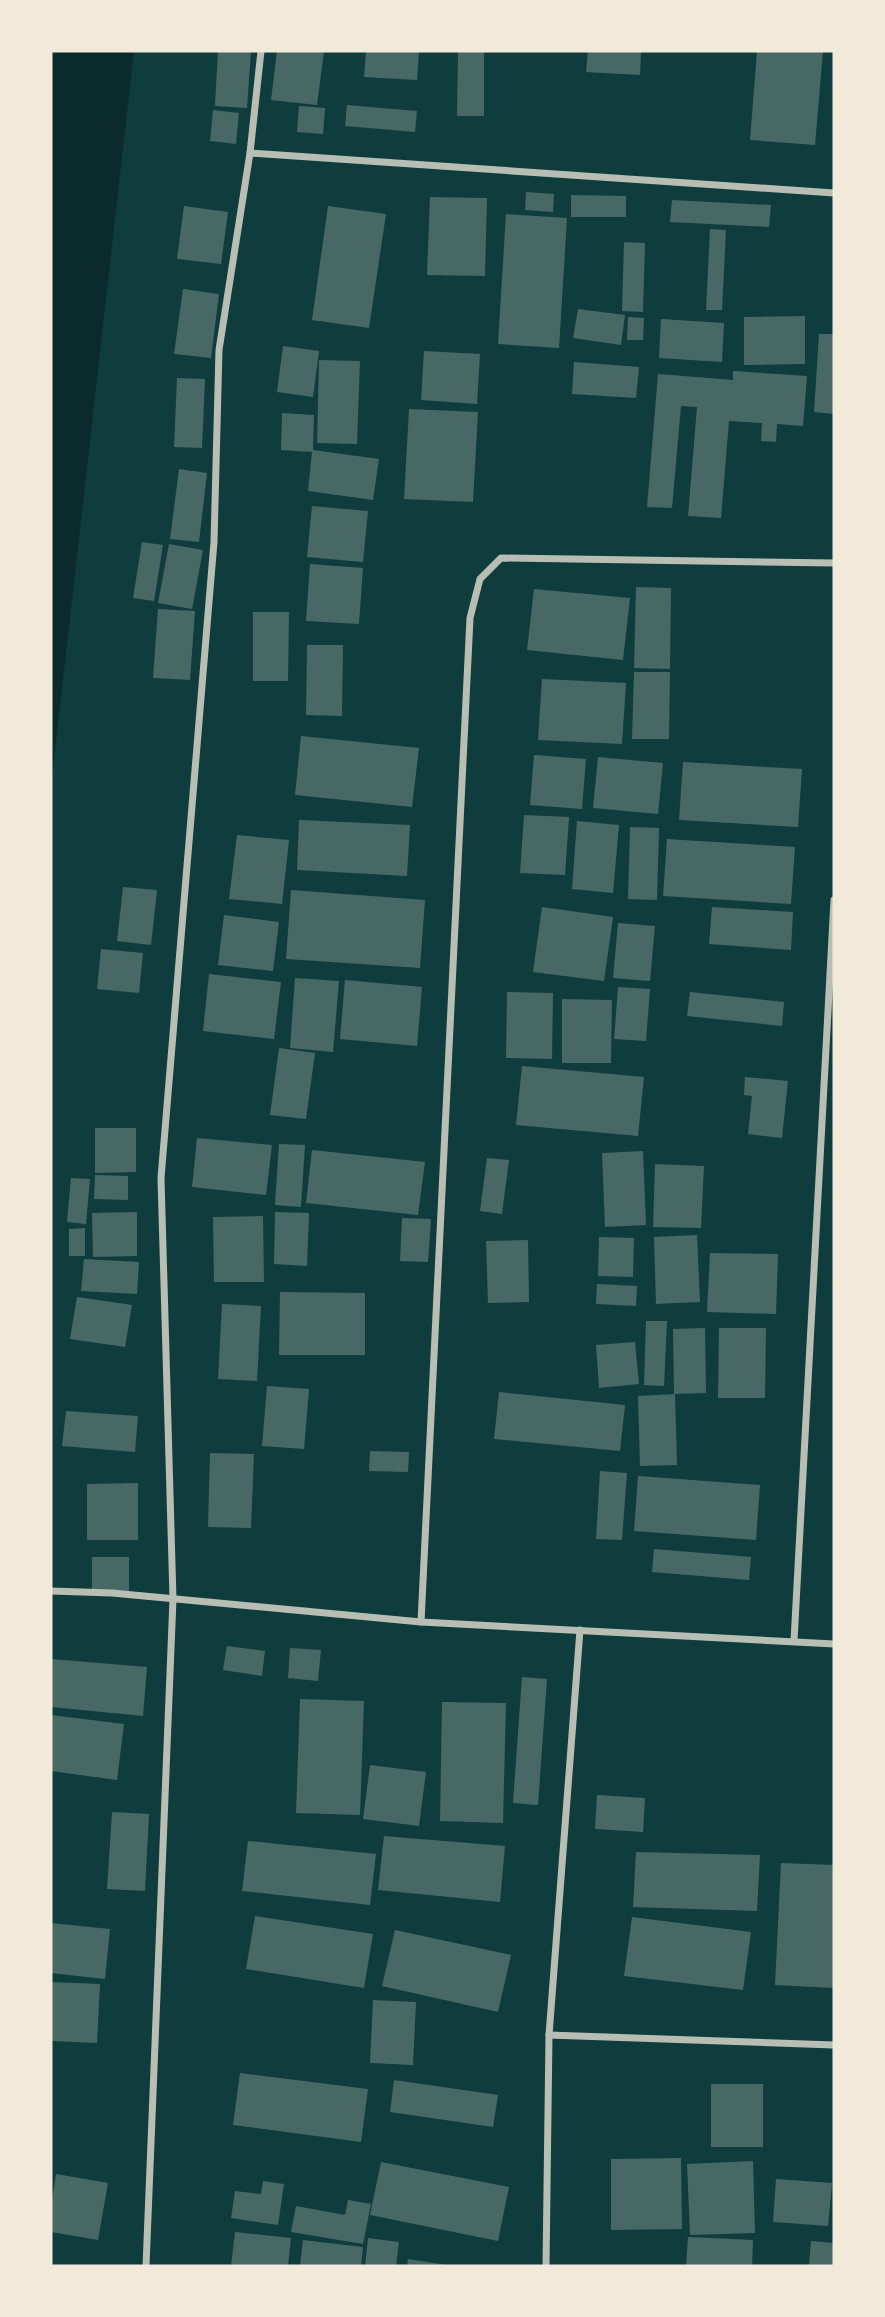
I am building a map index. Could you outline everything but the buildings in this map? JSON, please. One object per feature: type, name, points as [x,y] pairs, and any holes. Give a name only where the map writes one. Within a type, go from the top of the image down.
[{"type":"street","points":[[146,2266],[173,1599],[161,1178],[214,542],[219,350],[250,153],[261,51]]},
{"type":"street","points":[[250,153],[834,193]]},
{"type":"street","points":[[421,1622],[470,618],[480,579],[501,558],[834,563]]},
{"type":"street","points":[[794,1642],[834,900]]},
{"type":"street","points":[[51,1591],[173,1599],[421,1622],[834,1644]]},
{"type":"street","points":[[546,2266],[549,2035],[580,1630]]},
{"type":"street","points":[[549,2035],[834,2045]]},
{"type":"water","points":[[51,51],[134,51],[51,786]]}]
